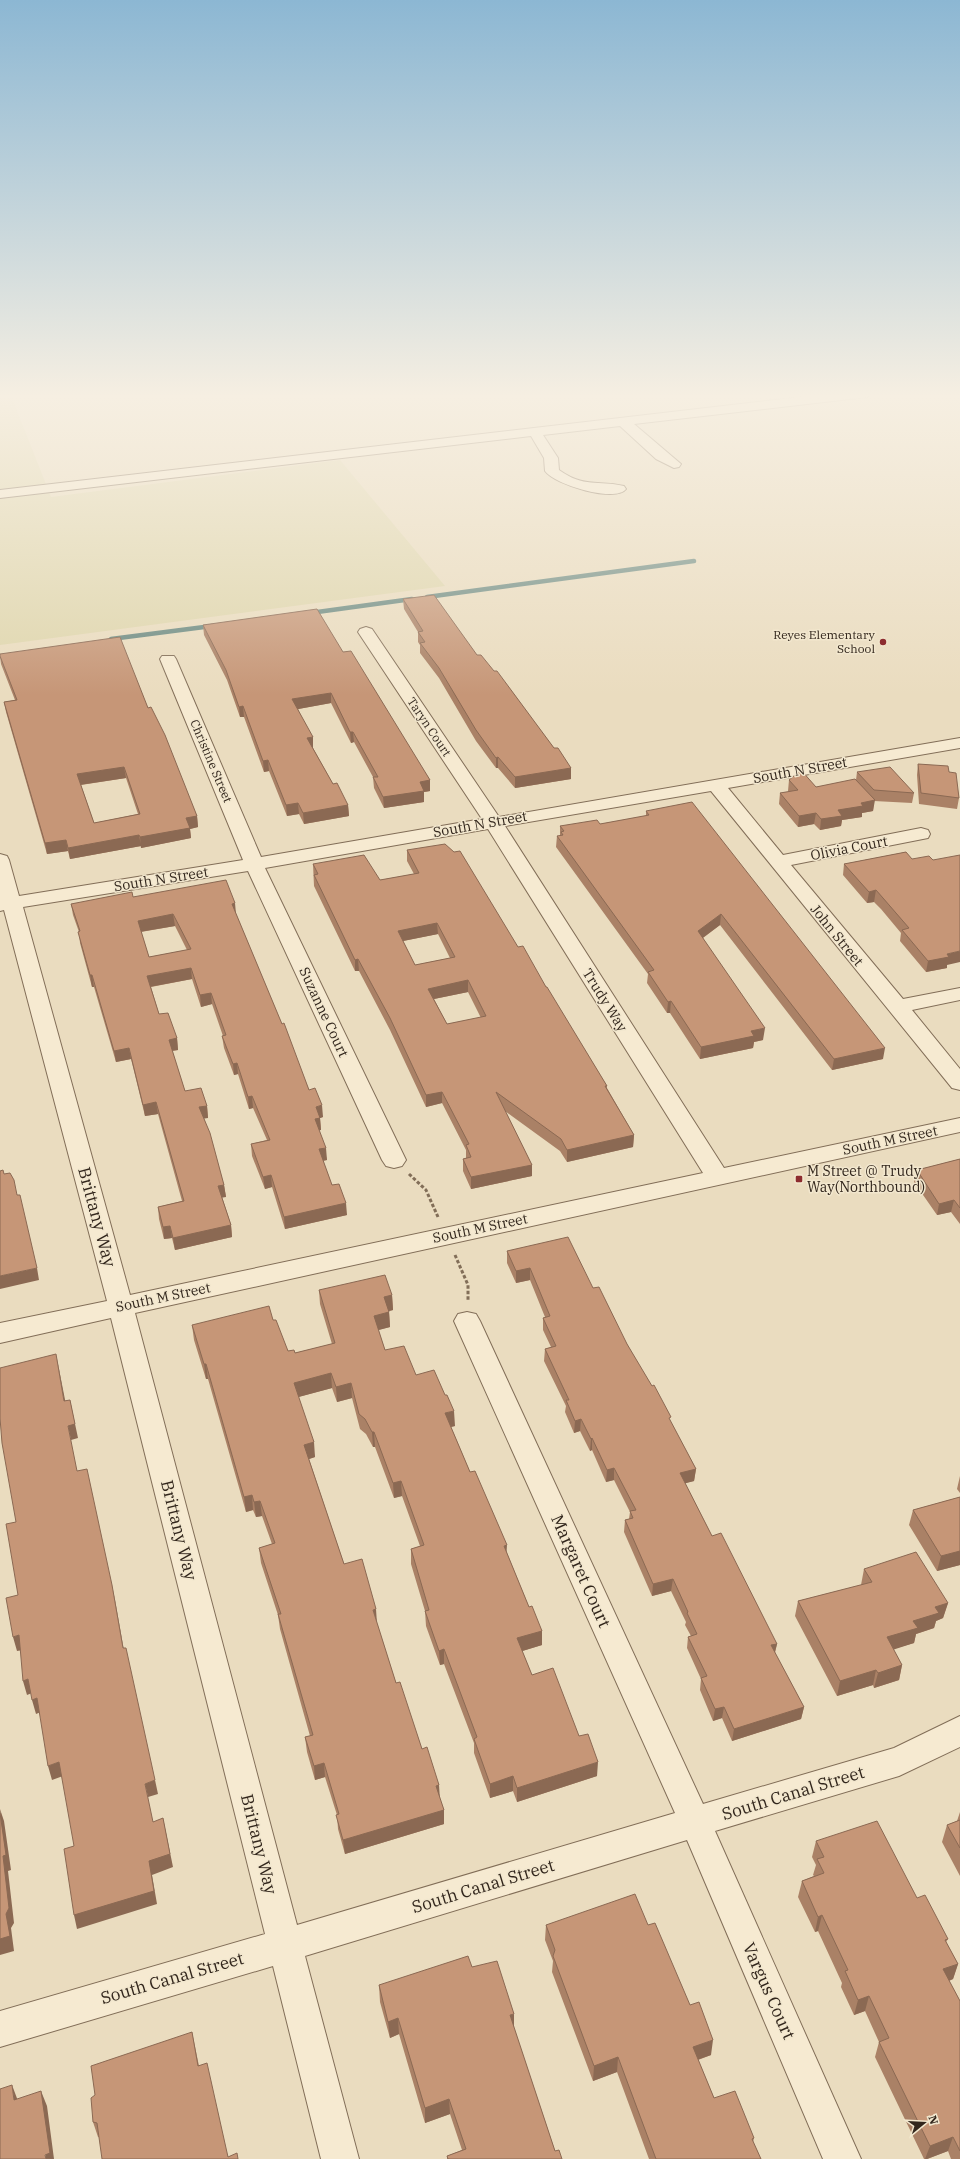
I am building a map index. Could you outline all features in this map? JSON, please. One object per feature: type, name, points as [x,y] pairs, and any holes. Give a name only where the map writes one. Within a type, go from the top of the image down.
[{"type":"street","name":"Taryn Court","points":[[366,632],[493,822]]},
{"type":"street","name":"Christine Street","points":[[168,659],[254,864]]},
{"type":"street","name":"South N Street","points":[[6,904],[254,864],[960,743]]},
{"type":"street","name":"John Street","points":[[715,784],[777,862],[960,1083]]},
{"type":"street","name":"Trudy Way","points":[[493,822],[718,1177]]},
{"type":"street","name":"Olivia Court","points":[[777,862],[922,834]]},
{"type":"street","name":"Brittany Way","points":[[0,860],[6,904],[121,1307],[340,2159]]},
{"type":"street","name":"Suzanne Court","points":[[254,864],[394,1160]]},
{"type":"street","points":[[896,1007],[960,994]]},
{"type":"street","name":"South M Street","points":[[0,1333],[960,1125]]},
{"type":"street","name":"Margaret Court","points":[[467,1321],[695,1822]]},
{"type":"street","name":"South Canal Street","points":[[0,2029],[899,1761],[938,1743],[960,1730]]},
{"type":"street","name":"Vargus Court","points":[[695,1822],[842,2159]]},
{"type":"shaded area","points":[[0,494],[50,494],[51,497],[76,494],[368,494],[445,586],[0,645]]},
{"type":"building","points":[[434,595],[477,655],[481,655],[494,671],[497,671],[554,748],[558,748],[571,768],[515,777],[498,757],[496,758],[476,730],[439,668],[420,643],[425,642],[418,632],[423,631],[403,599]]},
{"type":"building","points":[[317,609],[343,652],[351,651],[430,780],[420,782],[424,791],[383,797],[373,777],[378,777],[353,732],[350,732],[331,693],[292,699],[313,737],[307,738],[333,784],[337,783],[348,805],[303,813],[298,803],[286,805],[268,760],[263,761],[243,706],[239,707],[226,670],[203,625]]},
{"type":"building","points":[[120,637],[148,708],[151,707],[165,735],[197,816],[186,818],[190,828],[140,837],[139,835],[68,848],[66,840],[45,843],[4,702],[17,700],[0,654]],"holes":[[[124,767],[140,814],[94,823],[77,774]]]},
{"type":"building","points":[[918,764],[948,766],[949,772],[956,773],[959,798],[921,793]]},
{"type":"building","points":[[890,767],[914,793],[874,790],[857,772]]},
{"type":"building","points":[[801,770],[816,787],[855,779],[875,800],[861,803],[863,806],[838,810],[842,816],[821,819],[816,813],[799,816],[780,793],[798,790],[789,780]]},
{"type":"building","points":[[692,802],[885,1048],[834,1059],[721,914],[698,931],[765,1028],[751,1031],[754,1036],[701,1047],[671,1001],[668,1002],[648,972],[654,970],[557,836],[563,835],[561,832],[564,831],[560,826],[597,820],[600,824],[649,815],[646,811]]},
{"type":"building","points":[[445,844],[454,852],[460,851],[518,947],[523,946],[546,987],[607,1086],[605,1086],[634,1135],[567,1150],[561,1139],[496,1092],[532,1165],[471,1177],[463,1159],[471,1157],[466,1145],[469,1144],[442,1092],[426,1095],[390,1018],[358,959],[355,960],[314,875],[318,874],[313,864],[364,855],[380,880],[419,873],[407,850]],"holes":[[[437,923],[455,957],[415,965],[398,931]],[[468,980],[486,1016],[447,1024],[428,989]]]},
{"type":"building","points":[[906,852],[912,859],[929,856],[933,860],[960,855],[960,951],[947,954],[949,957],[928,961],[902,930],[909,928],[876,890],[869,892],[844,864]]},
{"type":"building","points":[[226,880],[235,903],[232,904],[282,1024],[284,1023],[309,1090],[315,1088],[322,1105],[316,1107],[320,1118],[315,1119],[326,1148],[319,1149],[332,1185],[339,1184],[346,1203],[284,1217],[271,1175],[263,1177],[251,1144],[270,1140],[252,1096],[248,1097],[237,1063],[233,1064],[222,1036],[226,1035],[211,993],[200,995],[191,968],[147,976],[159,1014],[168,1013],[177,1038],[169,1040],[185,1091],[201,1088],[207,1106],[199,1107],[210,1133],[224,1185],[218,1186],[231,1225],[173,1238],[170,1226],[163,1227],[158,1207],[184,1201],[156,1102],[143,1105],[129,1048],[114,1051],[92,975],[90,975],[78,932],[80,931],[71,904],[132,892],[133,897]],"holes":[[[173,914],[191,949],[149,957],[138,921]]]},
{"type":"building","points":[[960,1159],[960,1208],[954,1200],[939,1204],[917,1170]]},
{"type":"building","points":[[3,1170],[4,1174],[10,1173],[14,1180],[17,1195],[20,1195],[37,1268],[0,1276],[0,1171]]},
{"type":"building","points":[[568,1237],[593,1288],[599,1287],[627,1344],[652,1386],[654,1385],[671,1417],[669,1418],[696,1469],[680,1473],[712,1536],[721,1533],[777,1644],[771,1645],[804,1707],[734,1729],[724,1707],[715,1709],[701,1678],[707,1676],[688,1637],[697,1634],[687,1613],[688,1612],[673,1579],[653,1584],[625,1520],[633,1518],[630,1511],[636,1510],[614,1468],[607,1470],[581,1419],[575,1421],[566,1400],[569,1400],[545,1349],[556,1346],[543,1318],[550,1316],[530,1268],[516,1271],[507,1251]]},
{"type":"building","points":[[385,1275],[392,1295],[384,1297],[389,1312],[374,1316],[385,1350],[404,1346],[416,1375],[434,1370],[445,1395],[447,1395],[454,1411],[445,1413],[470,1472],[475,1471],[507,1545],[504,1546],[529,1607],[532,1606],[542,1631],[517,1638],[532,1675],[553,1668],[579,1736],[588,1734],[598,1762],[517,1788],[513,1776],[490,1784],[474,1739],[477,1737],[444,1649],[439,1651],[425,1611],[429,1610],[411,1549],[424,1545],[401,1481],[393,1483],[374,1432],[372,1432],[365,1419],[359,1414],[351,1383],[336,1387],[331,1373],[294,1383],[314,1442],[304,1445],[344,1564],[362,1559],[376,1609],[373,1610],[396,1683],[400,1682],[422,1749],[427,1747],[439,1785],[436,1786],[444,1810],[343,1840],[336,1815],[339,1814],[324,1763],[314,1766],[305,1737],[313,1735],[278,1614],[281,1614],[259,1548],[275,1543],[260,1501],[254,1502],[252,1495],[244,1497],[206,1364],[204,1364],[192,1325],[269,1306],[273,1320],[276,1320],[288,1351],[294,1350],[295,1353],[335,1343],[319,1290]]},
{"type":"building","points":[[56,1354],[64,1401],[70,1400],[75,1424],[68,1426],[77,1471],[87,1469],[112,1585],[123,1648],[126,1648],[155,1780],[145,1784],[153,1822],[163,1818],[170,1854],[149,1861],[154,1891],[74,1915],[64,1849],[74,1846],[59,1762],[48,1766],[37,1698],[32,1700],[28,1679],[23,1681],[19,1635],[13,1637],[6,1598],[18,1595],[6,1524],[16,1522],[2,1443],[0,1418],[0,1368]]},
{"type":"building","points":[[960,1497],[960,1551],[941,1556],[913,1510]]},
{"type":"building","points":[[916,1552],[948,1603],[935,1607],[939,1613],[913,1621],[918,1628],[887,1637],[902,1665],[878,1673],[876,1670],[840,1681],[798,1601],[872,1582],[864,1569]]},
{"type":"building","points":[[0,1813],[6,1855],[3,1856],[9,1908],[6,1914],[10,1936],[0,1939]]},
{"type":"building","points":[[960,1820],[960,1848],[947,1825]]},
{"type":"building","points":[[877,1821],[917,1898],[925,1895],[948,1939],[945,1940],[958,1964],[943,1969],[960,2001],[960,2151],[953,2137],[930,2146],[879,2042],[889,2038],[869,1996],[858,2000],[845,1971],[848,1970],[822,1915],[818,1917],[802,1881],[824,1873],[817,1859],[824,1857],[816,1841]]},
{"type":"building","points":[[635,1894],[648,1925],[655,1923],[690,2005],[699,2002],[713,2040],[693,2047],[714,2098],[735,2091],[754,2138],[752,2139],[761,2159],[656,2159],[618,2057],[594,2066],[553,1956],[555,1950],[546,1925]]},
{"type":"building","points":[[468,1956],[472,1967],[497,1961],[514,2014],[510,2015],[555,2151],[559,2150],[562,2159],[448,2159],[447,2156],[466,2149],[449,2099],[425,2108],[398,2018],[388,2022],[379,1985]]},
{"type":"building","points":[[192,2032],[198,2066],[207,2063],[228,2157],[237,2153],[238,2159],[102,2159],[97,2123],[93,2122],[91,2098],[95,2095],[91,2066]]},
{"type":"building","points":[[12,2085],[14,2100],[41,2091],[50,2153],[45,2155],[46,2159],[0,2159],[0,2089]]},
{"type":"waterway","points":[[427,597],[694,561]]},
{"type":"waterway","points":[[310,613],[412,599]]},
{"type":"waterway","points":[[111,639],[212,626]]},
{"type":"place","name":"Reyes Elementary School","points":[[883,642]]},
{"type":"place","name":"M Street @ Trudy Way(Northbound)","points":[[799,1179]]}]
